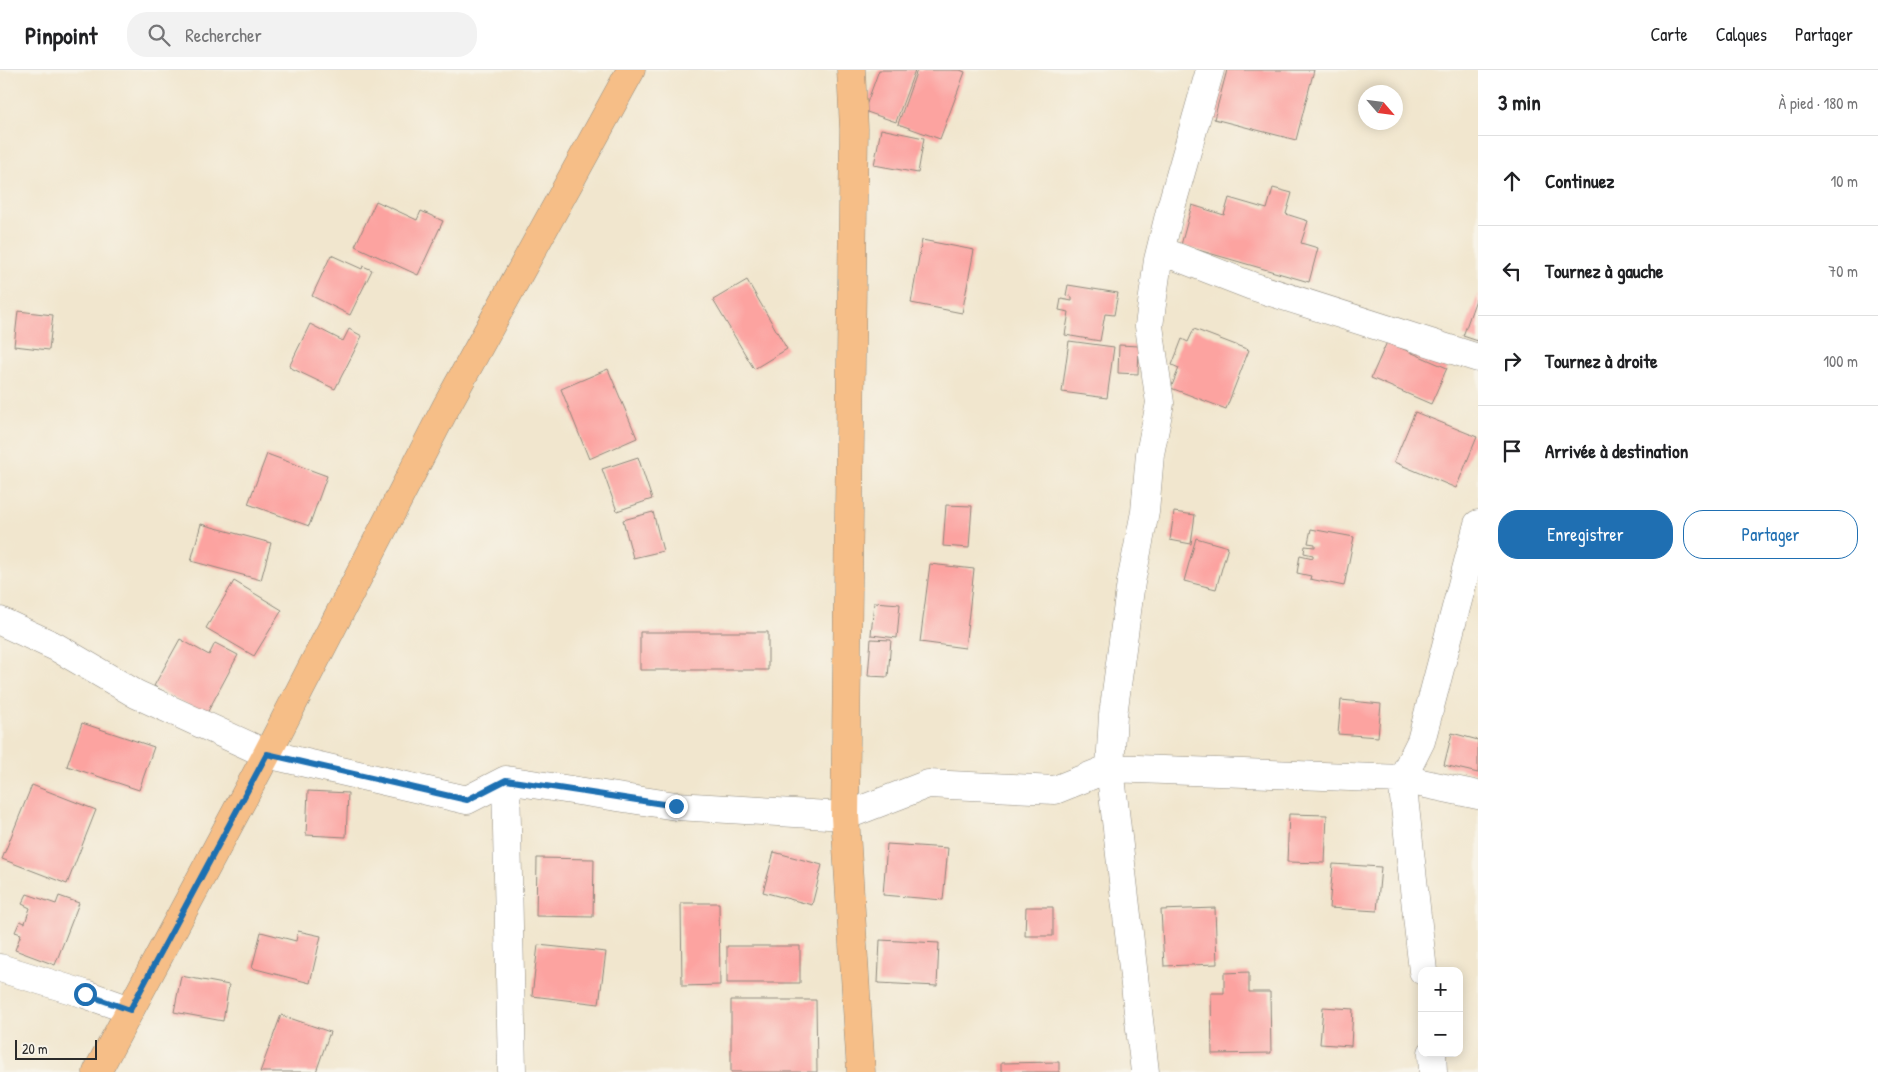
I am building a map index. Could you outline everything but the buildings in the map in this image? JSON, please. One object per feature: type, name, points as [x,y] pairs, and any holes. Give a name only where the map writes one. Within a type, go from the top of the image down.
[{"type":"main road","points":[[97,1072],[267,754],[446,407],[631,70]]},
{"type":"main road","points":[[851,70],[854,129],[845,816],[861,1072]]},
{"type":"street","points":[[1145,1072],[1110,768],[1113,715],[1131,582],[1145,512],[1150,454],[1160,403],[1149,326],[1158,260],[1210,70]]},
{"type":"street","points":[[1158,260],[1172,256],[1252,286],[1478,358]]},
{"type":"street","points":[[1423,967],[1402,779],[1421,741],[1478,524]]},
{"type":"street","points":[[0,621],[56,647],[136,694],[267,754],[467,800],[506,780],[676,806],[845,816],[928,784],[1055,790],[1110,768],[1402,779],[1478,795]]},
{"type":"street","points":[[506,780],[512,1072]]},
{"type":"street","points":[[0,968],[130,1010]]},
{"type":"street","points":[[1432,1057],[1433,1072]]},
{"type":"route","points":[[85,994],[130,1010],[267,754],[467,800],[506,780],[676,806]]}]
